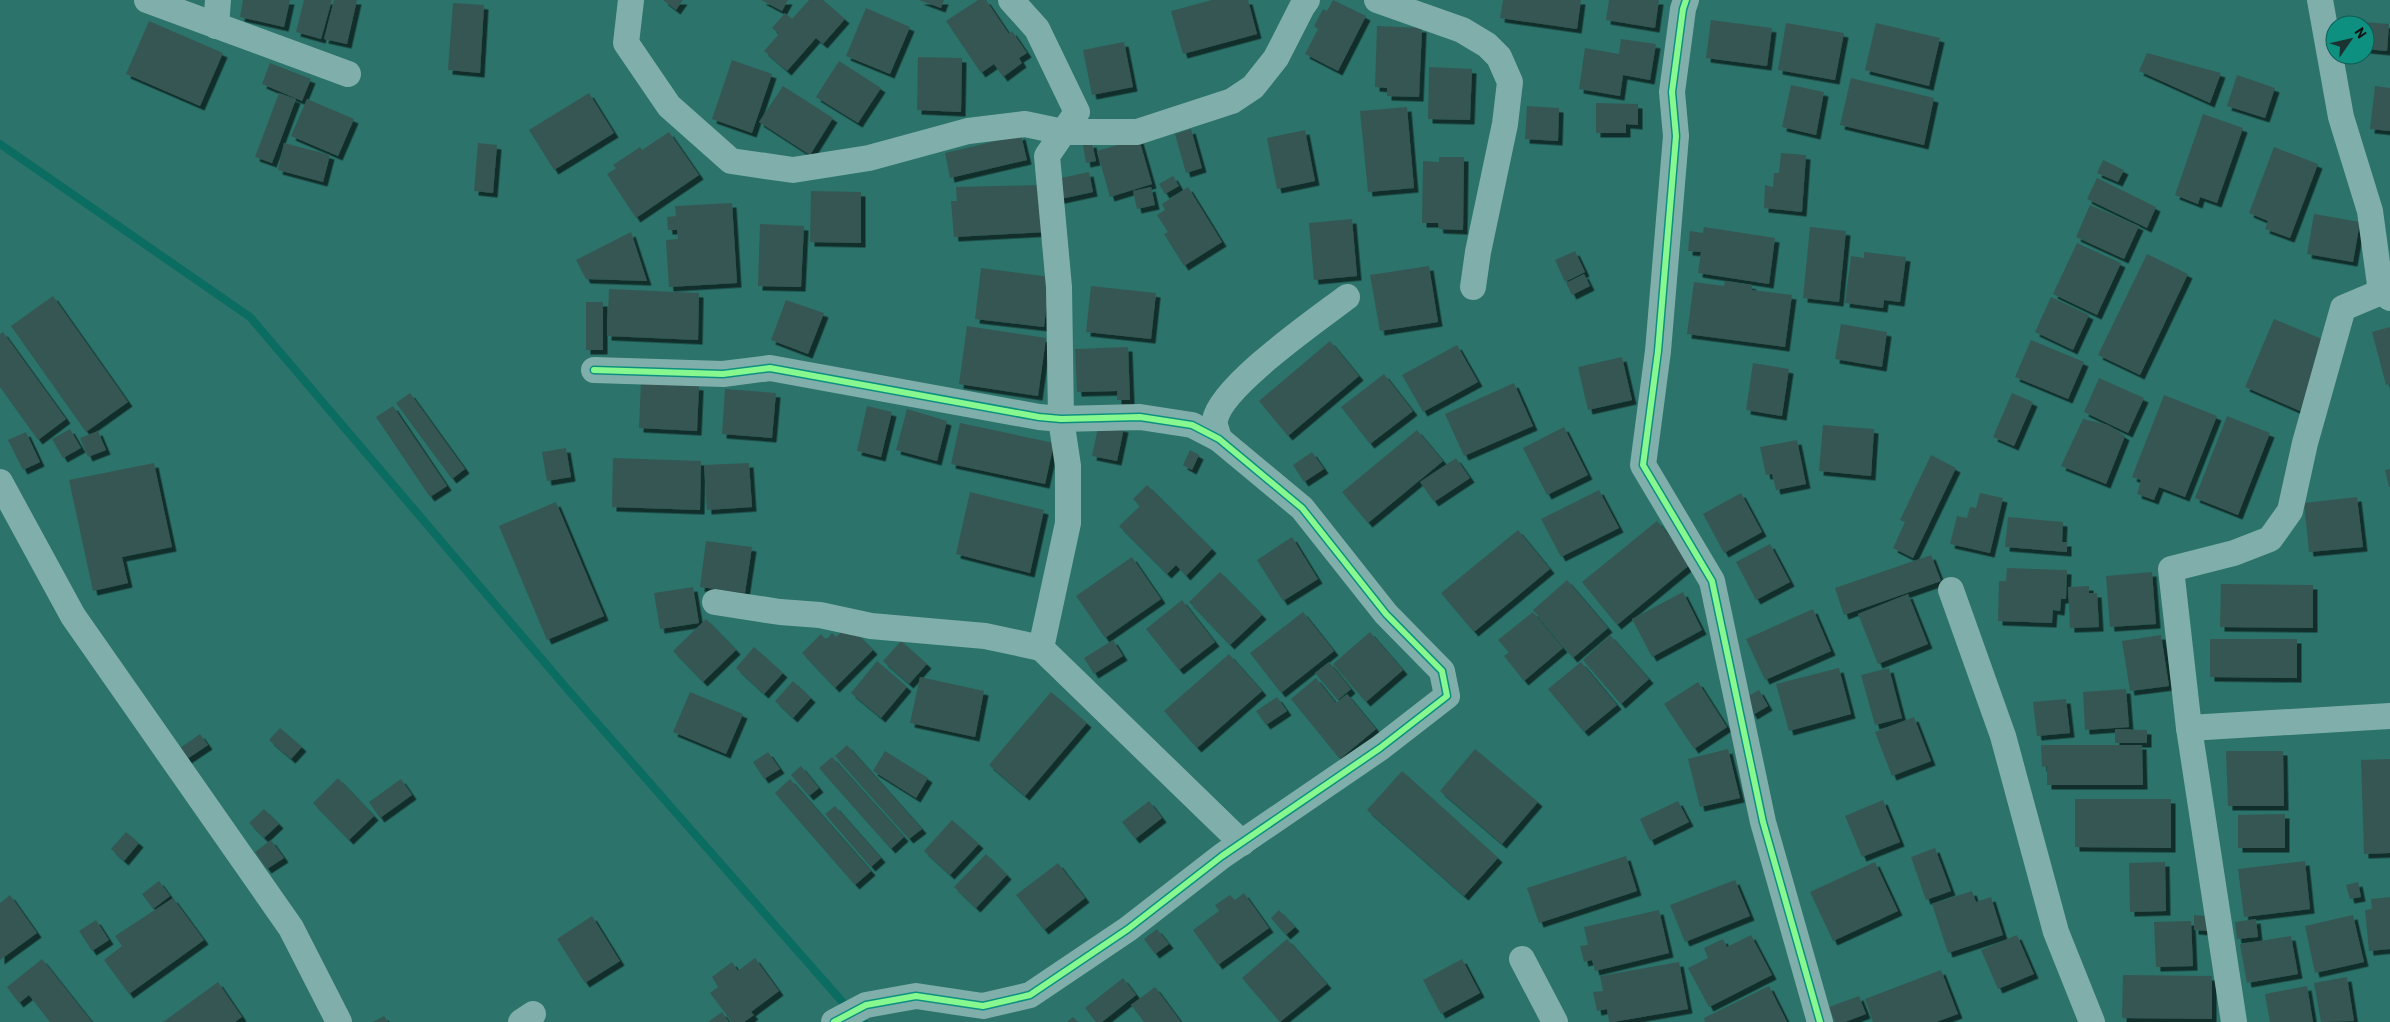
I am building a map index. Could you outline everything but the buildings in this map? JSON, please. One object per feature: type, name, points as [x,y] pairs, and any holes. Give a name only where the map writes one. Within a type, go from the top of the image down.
[{"type":"street","points":[[147,0],[348,74]]},
{"type":"street","points":[[216,26],[218,0]]},
{"type":"street","points":[[631,0],[626,43],[670,106],[731,161],[793,170],[869,158],[968,131],[1025,124],[1063,132],[1136,132],[1232,101],[1253,87],[1276,58],[1307,0]]},
{"type":"street","points":[[1011,0],[1037,29],[1077,112],[1047,156],[1059,287],[1061,419],[1068,466],[1068,522],[1041,648]]},
{"type":"street","points":[[1377,0],[1462,30],[1487,45],[1499,57],[1510,82],[1505,124],[1478,252],[1473,287]]},
{"type":"street","points":[[1686,0],[1683,9],[1672,92],[1676,136],[1658,351],[1643,465],[1712,581],[1763,822],[1820,1022]]},
{"type":"street","points":[[2234,1022],[2189,728],[2171,569],[2234,553],[2270,539],[2290,511],[2305,443],[2342,308],[2386,295],[2370,211],[2341,118],[2320,0]]},
{"type":"street","points":[[1219,439],[1215,421],[1227,397],[1254,371],[1347,297]]},
{"type":"street","points":[[594,370],[723,374],[770,368],[1061,419],[1140,417],[1192,425],[1219,439],[1302,508],[1386,614],[1442,671],[1447,696],[1380,748],[1242,843],[1128,929],[1030,995],[983,1006],[916,996],[866,1005],[834,1022]]},
{"type":"street","points":[[0,482],[73,616],[291,928],[339,1022]]},
{"type":"street","points":[[1951,590],[2003,736],[2056,932],[2092,1022]]},
{"type":"street","points":[[715,602],[820,616],[871,626],[985,636],[1041,648],[1242,843]]},
{"type":"street","points":[[2189,728],[2390,716]]},
{"type":"street","points":[[1522,959],[1555,1022]]},
{"type":"waterway","points":[[0,144],[250,317],[569,691],[853,1014],[864,1022]]},
{"type":"cycle path","points":[[1686,0],[1683,9],[1672,92],[1676,136],[1658,351],[1643,465],[1712,581],[1763,822],[1820,1022]]},
{"type":"cycle path","points":[[594,370],[723,374],[770,368],[1039,417],[1061,419],[1140,417],[1192,425],[1219,439],[1302,508],[1386,614],[1442,671],[1447,696],[1380,748],[1222,856],[1128,929],[1030,995],[983,1006],[916,996],[866,1005],[834,1022]]}]
